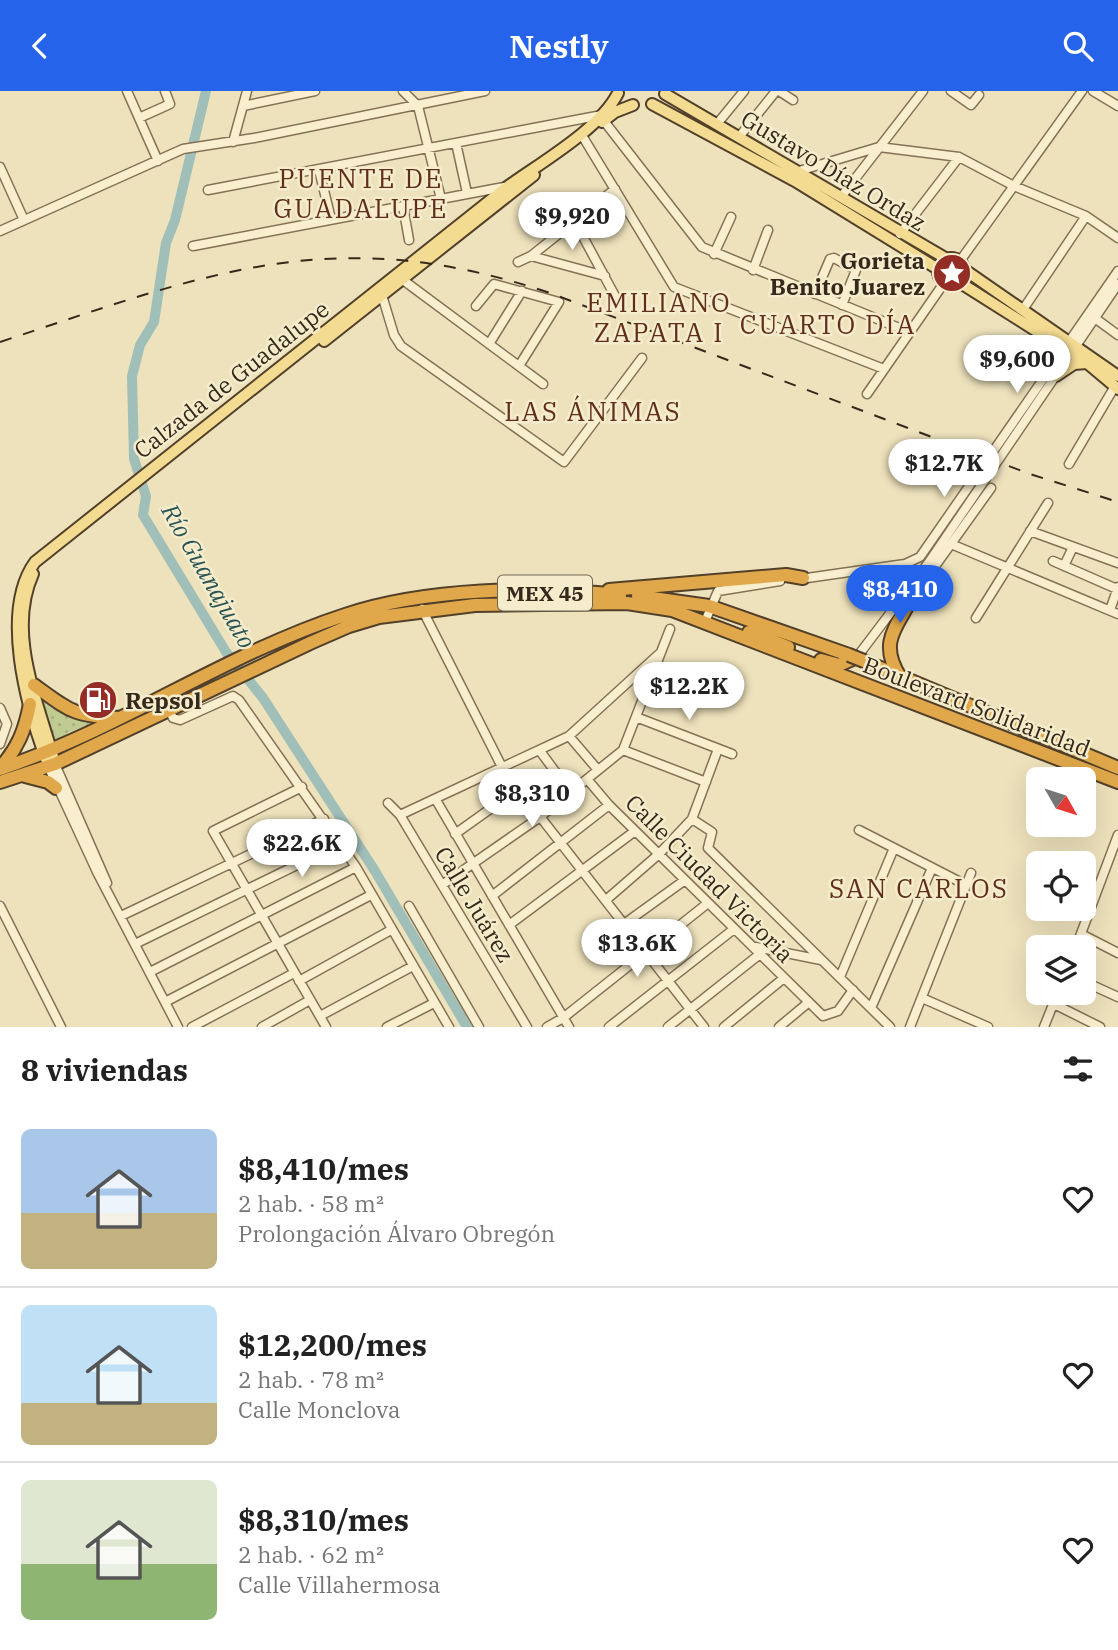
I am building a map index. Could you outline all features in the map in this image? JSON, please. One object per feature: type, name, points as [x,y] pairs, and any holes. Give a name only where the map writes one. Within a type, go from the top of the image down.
[{"type":"highway","points":[[901,677],[891,659],[888,646],[919,574]]},
{"type":"highway","points":[[592,592],[786,575],[803,578]]},
{"type":"highway","name":"Boulevard Solidaridad","points":[[0,769],[49,759],[169,710],[349,626],[422,604],[475,593],[592,592],[660,598],[709,606],[857,658],[1118,768]]},
{"type":"highway","name":"Boulevard Solidaridad","points":[[0,782],[25,776],[49,759],[123,718],[244,657],[345,615],[377,605],[627,603],[672,610],[1118,782]]},
{"type":"highway","points":[[704,624],[724,624],[832,664],[845,664],[857,658]]},
{"type":"highway","points":[[34,685],[64,709],[91,717],[123,718]]},
{"type":"highway","points":[[0,769],[25,731],[30,704]]},
{"type":"highway","points":[[25,776],[41,779],[56,788]]},
{"type":"main road","points":[[617,92],[633,105],[652,104],[666,92]]},
{"type":"main road","name":"Calzada de Guadalupe","points":[[382,292],[403,280],[583,137],[603,118],[617,92]]},
{"type":"main road","name":"Gustavo Díaz Ordaz","points":[[666,92],[947,259]]},
{"type":"main road","name":"Gustavo Díaz Ordaz","points":[[652,104],[806,188],[938,269]]},
{"type":"main road","name":"Calzada de Guadalupe","points":[[49,759],[30,704],[13,625],[19,586],[40,556],[382,292],[507,187],[603,118],[633,105]]},
{"type":"main road","points":[[947,259],[962,265],[1024,308],[1117,384],[1087,363],[1071,347],[959,282],[944,283],[938,269],[947,259]]},
{"type":"main road","points":[[959,282],[962,265]]},
{"type":"main road","points":[[1056,376],[1074,364],[1087,363]]},
{"type":"main road","name":"Calzada de Guadalupe","points":[[49,759],[24,648],[21,622],[23,597],[33,574],[44,561],[126,492]]},
{"type":"street","points":[[127,91],[158,160]]},
{"type":"street","points":[[139,118],[170,104],[165,91]]},
{"type":"street","points":[[233,142],[247,91]]},
{"type":"street","points":[[243,106],[314,91]]},
{"type":"street","points":[[403,91],[418,106],[441,199]]},
{"type":"street","points":[[0,230],[183,149],[233,142],[418,106],[464,93],[485,91]]},
{"type":"street","points":[[717,124],[744,91]]},
{"type":"street","points":[[739,137],[777,91],[793,100]]},
{"type":"street","points":[[841,198],[923,91]]},
{"type":"street","points":[[951,91],[971,105],[979,95]]},
{"type":"street","points":[[962,265],[1082,91]]},
{"type":"street","points":[[1093,91],[1118,106]]},
{"type":"street","points":[[208,190],[603,118],[699,243],[714,254],[909,332]]},
{"type":"street","points":[[583,137],[661,270],[678,289],[884,369]]},
{"type":"street","points":[[456,143],[467,193]]},
{"type":"street","points":[[799,171],[879,147],[959,157],[1014,186],[1086,216],[1118,238]]},
{"type":"street","points":[[900,233],[959,157]]},
{"type":"street","points":[[0,167],[24,220]]},
{"type":"street","points":[[319,170],[331,219]]},
{"type":"street","points":[[193,246],[467,193],[521,186]]},
{"type":"street","points":[[518,262],[531,256],[615,189]]},
{"type":"street","points":[[403,206],[410,240]]},
{"type":"street","points":[[1024,308],[1086,216]]},
{"type":"street","points":[[714,254],[731,217]]},
{"type":"street","points":[[573,220],[615,296]]},
{"type":"street","points":[[753,270],[768,230]]},
{"type":"street","points":[[531,256],[605,277]]},
{"type":"street","points":[[816,294],[830,260],[834,258],[856,270],[842,305]]},
{"type":"street","points":[[919,574],[933,564],[994,459],[1092,316],[1118,271]]},
{"type":"street","points":[[403,280],[544,384]]},
{"type":"street","points":[[476,306],[494,283],[559,302],[520,366]]},
{"type":"street","points":[[867,394],[944,283]]},
{"type":"street","points":[[1092,316],[1118,285]]},
{"type":"street","points":[[489,344],[522,291]]},
{"type":"street","points":[[382,292],[401,346],[564,462],[642,358]]},
{"type":"street","points":[[1092,316],[1118,335]]},
{"type":"street","points":[[704,624],[715,594],[723,589],[874,570],[912,563],[920,557],[1056,376],[1071,347]]},
{"type":"street","points":[[1069,464],[1117,384]]},
{"type":"street","points":[[857,658],[951,544],[991,488]]},
{"type":"street","points":[[976,618],[1048,503]]},
{"type":"street","points":[[1030,531],[1118,563]]},
{"type":"street","points":[[951,544],[1114,612],[1118,588],[1053,561]]},
{"type":"street","points":[[1064,566],[1073,547]]},
{"type":"street","points":[[874,570],[910,593]]},
{"type":"street","points":[[422,604],[503,769],[704,1027]]},
{"type":"street","points":[[442,885],[540,817],[623,750],[670,629]]},
{"type":"street","points":[[400,815],[569,736],[661,652]]},
{"type":"street","points":[[169,710],[173,718],[180,720],[233,696],[302,787],[356,867],[449,1027]]},
{"type":"street","points":[[0,708],[7,724],[0,744]]},
{"type":"street","points":[[636,717],[732,754]]},
{"type":"street","points":[[569,736],[598,770]]},
{"type":"street","points":[[606,900],[659,854],[692,819],[718,748]]},
{"type":"street","points":[[623,750],[706,782]]},
{"type":"street","points":[[540,751],[571,793]]},
{"type":"street","points":[[49,759],[56,788],[178,1027]]},
{"type":"street","points":[[49,759],[105,873],[110,893]]},
{"type":"street","name":"Calle Ciudad Victoria","points":[[587,779],[609,805],[823,1016],[838,1011],[853,990]]},
{"type":"street","points":[[302,787],[213,831],[326,1027]]},
{"type":"street","points":[[455,834],[518,789]]},
{"type":"street","points":[[436,800],[569,1027]]},
{"type":"street","name":"Calle Juárez","points":[[388,803],[400,815],[527,1027]]},
{"type":"street","points":[[492,896],[561,845],[609,805]]},
{"type":"street","points":[[121,915],[324,819]]},
{"type":"street","points":[[692,819],[712,832],[708,848],[890,1027]]},
{"type":"street","points":[[859,830],[966,885]]},
{"type":"street","points":[[509,926],[635,831]]},
{"type":"street","points":[[1118,835],[1080,934],[1118,953]]},
{"type":"street","points":[[135,944],[340,844]]},
{"type":"street","points":[[840,977],[894,848]]},
{"type":"street","points":[[150,972],[356,867]]},
{"type":"street","points":[[871,1008],[932,867]]},
{"type":"street","points":[[910,1027],[971,873]]},
{"type":"street","points":[[624,924],[685,880]]},
{"type":"street","points":[[165,1002],[371,895]]},
{"type":"street","points":[[547,1027],[563,1018],[708,903]]},
{"type":"street","points":[[0,906],[61,1027]]},
{"type":"street","points":[[408,906],[480,1027]]},
{"type":"street","points":[[609,1027],[734,929]]},
{"type":"street","points":[[192,1027],[391,930]]},
{"type":"street","points":[[750,944],[824,960]]},
{"type":"street","points":[[667,1027],[760,954]]},
{"type":"street","points":[[320,1016],[413,966]]},
{"type":"street","points":[[724,1027],[784,978]]},
{"type":"street","points":[[1096,987],[1118,997]]},
{"type":"street","points":[[922,997],[988,1027]]},
{"type":"street","points":[[261,1027],[310,1000]]},
{"type":"street","points":[[779,1027],[809,1002]]},
{"type":"street","points":[[387,1027],[434,1003]]},
{"type":"street","points":[[1044,1027],[1054,1005]]},
{"type":"street","points":[[1056,1005],[1100,1027]]},
{"type":"green space","points":[[41,696],[66,715],[96,723],[69,732],[54,744]]},
{"type":"waterway","name":"Río Guanajuato","points":[[206,91],[175,220],[166,243],[154,322],[140,345],[132,376],[134,459],[146,496],[143,515],[226,652],[263,698],[375,871],[467,1027]]},
{"type":"railway","points":[[0,342],[142,295],[207,277],[271,265],[335,258],[401,260],[473,271],[550,293],[1030,474],[1118,502]]},
{"type":"place","name":"Gorieta Benito Juarez","points":[[952,273]]},
{"type":"place","name":"Repsol","points":[[98,700]]},
{"type":"district","name":"PUENTE DE GUADALUPE","points":[[361,192]]},
{"type":"district","name":"EMILIANO ZAPATA I","points":[[659,316]]},
{"type":"district","name":"CUARTO DÍA","points":[[828,324]]},
{"type":"district","name":"LAS ÁNIMAS","points":[[593,411]]},
{"type":"district","name":"SAN CARLOS","points":[[919,888]]}]
